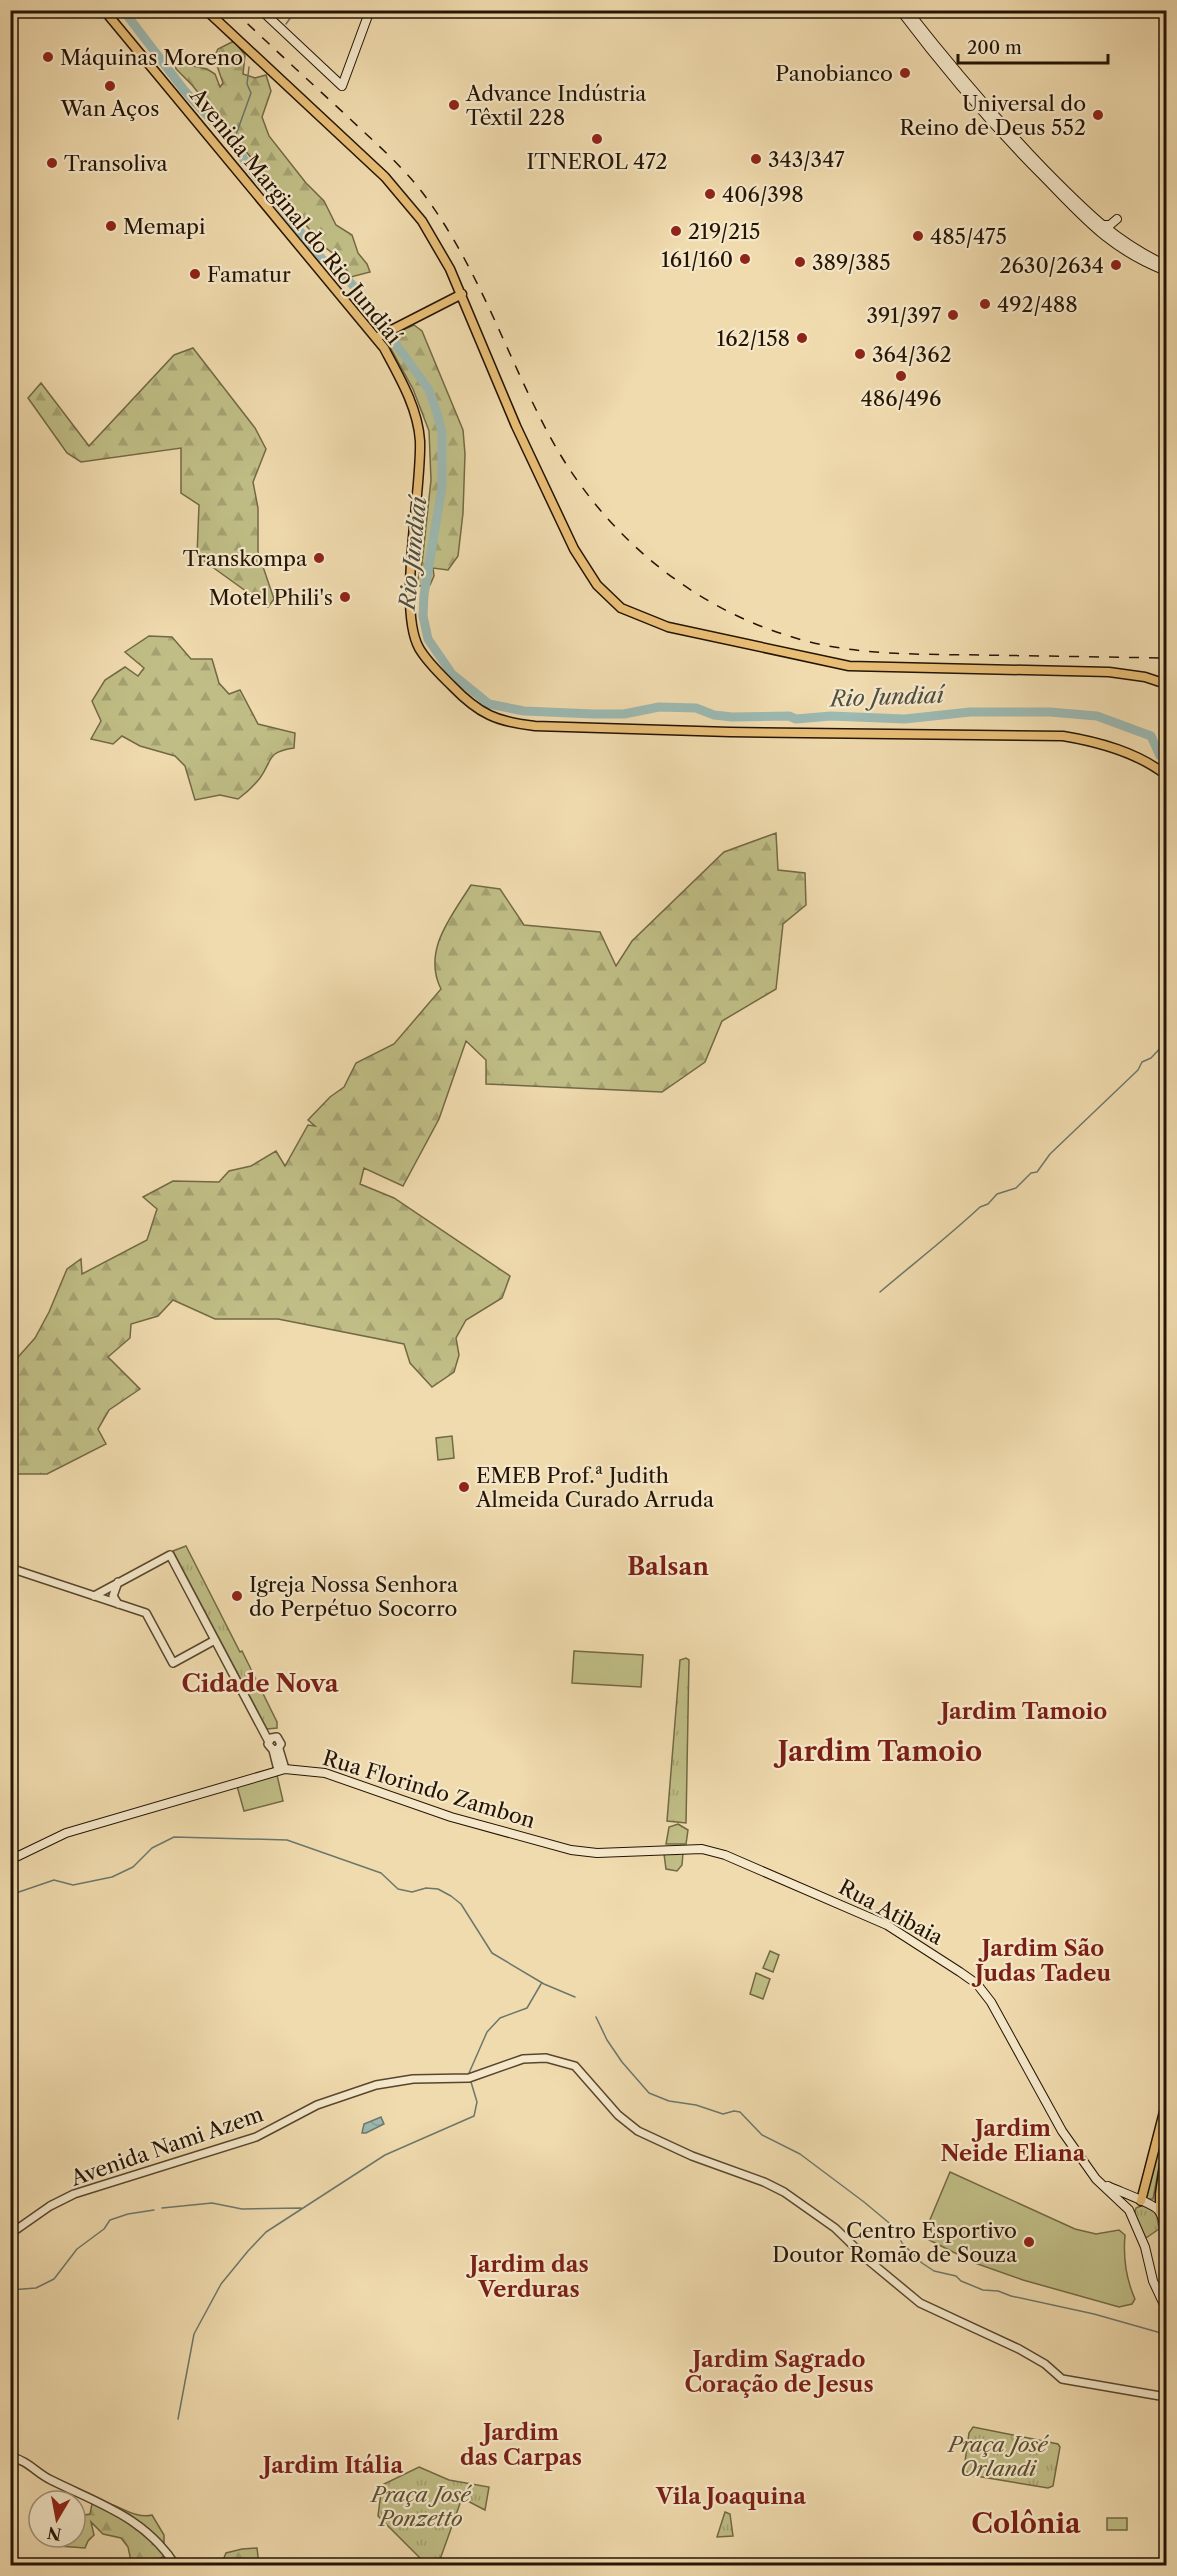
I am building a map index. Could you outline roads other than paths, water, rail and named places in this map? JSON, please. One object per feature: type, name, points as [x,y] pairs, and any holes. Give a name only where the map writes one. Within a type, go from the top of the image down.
[{"type":"main road","name":"Avenida Marginal do Rio Jundiaí","points":[[104,10],[378,336],[404,385],[420,439],[411,604],[418,648],[462,697],[487,716],[505,723],[535,726],[730,732],[1063,736],[1088,740],[1122,751],[1154,766],[1167,776]]},
{"type":"main road","points":[[206,10],[385,177],[422,221],[462,294],[516,426],[574,549],[597,585],[621,608],[668,627],[849,666],[1109,672],[1145,676],[1167,684]]},
{"type":"main road","points":[[261,10],[342,86],[370,10]]},
{"type":"main road","points":[[900,10],[951,78],[1003,137],[1126,253],[1167,272]]},
{"type":"main road","points":[[907,10],[1000,124],[1101,225],[1109,236],[1167,265]]},
{"type":"main road","points":[[1101,225],[1110,225],[1117,219]]},
{"type":"main road","points":[[378,336],[462,294]]},
{"type":"main road","name":"Rua Florindo Zambon","points":[[10,1860],[54,1838],[84,1827],[281,1769],[325,1773],[451,1817],[571,1850],[597,1852],[662,1850]]},
{"type":"main road","name":"Rua Atibaia","points":[[662,1850],[711,1850],[779,1877],[887,1925],[944,1960],[976,1984],[991,2002],[1050,2111],[1101,2183],[1130,2213]]},
{"type":"main road","points":[[1130,2213],[1141,2201],[1167,2104]]},
{"type":"main road","points":[[1167,2152],[1160,2194],[1160,2212],[1167,2228]]},
{"type":"main road","name":"Rua Atibaia","points":[[1101,2183],[1153,2205],[1160,2212]]},
{"type":"main road","points":[[1121,2193],[1145,2247],[1153,2281],[1167,2309]]},
{"type":"street","points":[[94,1596],[170,1555],[269,1742],[276,1749],[281,1769]]},
{"type":"street","points":[[10,1568],[146,1613],[173,1663],[215,1640]]},
{"type":"street","points":[[118,1582],[113,1596],[118,1604]]},
{"type":"street","points":[[269,1742],[273,1737],[278,1738],[281,1744],[276,1749]]},
{"type":"street","name":"Avenida Nami Azem","points":[[10,2234],[50,2206],[74,2194],[256,2137],[317,2104],[342,2095],[402,2080],[476,2077],[523,2059],[546,2058],[576,2066],[618,2115],[638,2131],[692,2156],[764,2182],[784,2192],[825,2220],[904,2292],[920,2303],[1019,2349],[1045,2364],[1062,2379],[1167,2397]]},
{"type":"street","points":[[10,2457],[27,2463],[50,2480],[71,2488],[139,2524],[176,2565]]},
{"type":"water","points":[[381,2117],[384,2124],[362,2133],[364,2124]]},
{"type":"waterway","name":"Rio Jundiaí","points":[[123,10],[184,90],[236,147],[322,259],[338,269],[358,291],[429,390],[442,433],[442,487],[424,595],[423,616],[428,639],[452,674],[489,704],[524,711],[594,714],[624,714],[659,707],[696,708],[714,715],[732,717],[789,716],[796,719],[831,716],[905,719],[970,712],[1050,712],[1097,716],[1151,736],[1160,756],[1166,757]]},
{"type":"waterway","points":[[286,24],[296,10]]},
{"type":"waterway","points":[[233,143],[251,93],[247,84],[249,67]]},
{"type":"waterway","points":[[880,1292],[980,1207],[988,1204],[997,1194],[1016,1188],[1031,1173],[1037,1172],[1050,1154],[1138,1070],[1142,1062],[1151,1058],[1166,1042]]},
{"type":"waterway","points":[[10,1895],[54,1880],[73,1885],[112,1877],[133,1867],[152,1848],[174,1837],[287,1840],[381,1873],[398,1889],[412,1892],[426,1888],[438,1889],[451,1896],[461,1904],[492,1953],[544,1984],[575,1997]]},
{"type":"waterway","points":[[469,2073],[487,2032],[500,2018],[527,2008],[541,1984]]},
{"type":"waterway","points":[[596,2017],[607,2040],[622,2062],[649,2093],[669,2101],[696,2105],[723,2114],[740,2112],[762,2135],[800,2154],[864,2202],[894,2227],[902,2243],[922,2263],[934,2271],[956,2276],[961,2281],[983,2290],[998,2291],[1011,2296],[1094,2314],[1161,2333]]},
{"type":"waterway","points":[[178,2419],[194,2334],[221,2284],[248,2251],[266,2232],[385,2155],[474,2116],[477,2102],[471,2082]]},
{"type":"waterway","points":[[162,2208],[212,2203],[242,2209],[301,2208]]},
{"type":"waterway","points":[[10,2290],[36,2288],[54,2279],[77,2249],[104,2229],[110,2220],[128,2214],[154,2210]]},
{"type":"railway","points":[[233,10],[398,164],[425,196],[477,282],[533,403],[569,468],[619,531],[680,583],[751,622],[812,643],[860,651],[908,654],[1166,658]]},
{"type":"place","name":"Máquinas Moreno","points":[[48,57]]},
{"type":"place","name":"Panobianco","points":[[905,73]]},
{"type":"place","name":"Wan Aços","points":[[110,86]]},
{"type":"place","name":"Advance Indústria Têxtil 228","points":[[454,105]]},
{"type":"place","name":"Universal do Reino de Deus 552","points":[[1098,115]]},
{"type":"place","name":"ITNEROL 472","points":[[597,139]]},
{"type":"place","name":"343/347","points":[[756,159]]},
{"type":"place","name":"Transoliva","points":[[52,163]]},
{"type":"place","name":"406/398","points":[[710,194]]},
{"type":"place","name":"Memapi","points":[[111,226]]},
{"type":"place","name":"219/215","points":[[676,231]]},
{"type":"place","name":"485/475","points":[[918,236]]},
{"type":"place","name":"161/160","points":[[745,259]]},
{"type":"place","name":"389/385","points":[[800,262]]},
{"type":"place","name":"2630/2634","points":[[1116,265]]},
{"type":"place","name":"Famatur","points":[[195,274]]},
{"type":"place","name":"492/488","points":[[985,304]]},
{"type":"place","name":"391/397","points":[[953,315]]},
{"type":"place","name":"162/158","points":[[802,338]]},
{"type":"place","name":"364/362","points":[[860,354]]},
{"type":"place","name":"486/496","points":[[901,376]]},
{"type":"place","name":"Transkompa","points":[[319,558]]},
{"type":"place","name":"Motel Phili's","points":[[345,597]]},
{"type":"place","name":"EMEB Prof.ª Judith Almeida Curado Arruda","points":[[464,1487]]},
{"type":"place","name":"Igreja Nossa Senhora do Perpétuo Socorro","points":[[237,1596]]},
{"type":"place","name":"Centro Esportivo Doutor Romão de Souza","points":[[1029,2242]]},
{"type":"district","name":"Balsan","points":[[668,1566]]},
{"type":"district","name":"Cidade Nova","points":[[260,1683]]},
{"type":"district","name":"Jardim Tamoio","points":[[1024,1711]]},
{"type":"district","name":"Jardim Tamoio","points":[[880,1751]]},
{"type":"district","name":"Jardim São Judas Tadeu","points":[[1043,1961]]},
{"type":"district","name":"Jardim Neide Eliana","points":[[1013,2140]]},
{"type":"district","name":"Jardim das Verduras","points":[[529,2276]]},
{"type":"district","name":"Jardim Sagrado Coração de Jesus","points":[[779,2372]]},
{"type":"district","name":"Jardim das Carpas","points":[[521,2444]]},
{"type":"district","name":"Jardim Itália","points":[[333,2465]]},
{"type":"district","name":"Vila Joaquina","points":[[731,2496]]},
{"type":"district","name":"Colônia","points":[[1026,2523]]},
{"type":"park label","name":"Praça José Orlandi","points":[[998,2456]]},
{"type":"park label","name":"Praça José Ponzetto","points":[[421,2506]]}]
